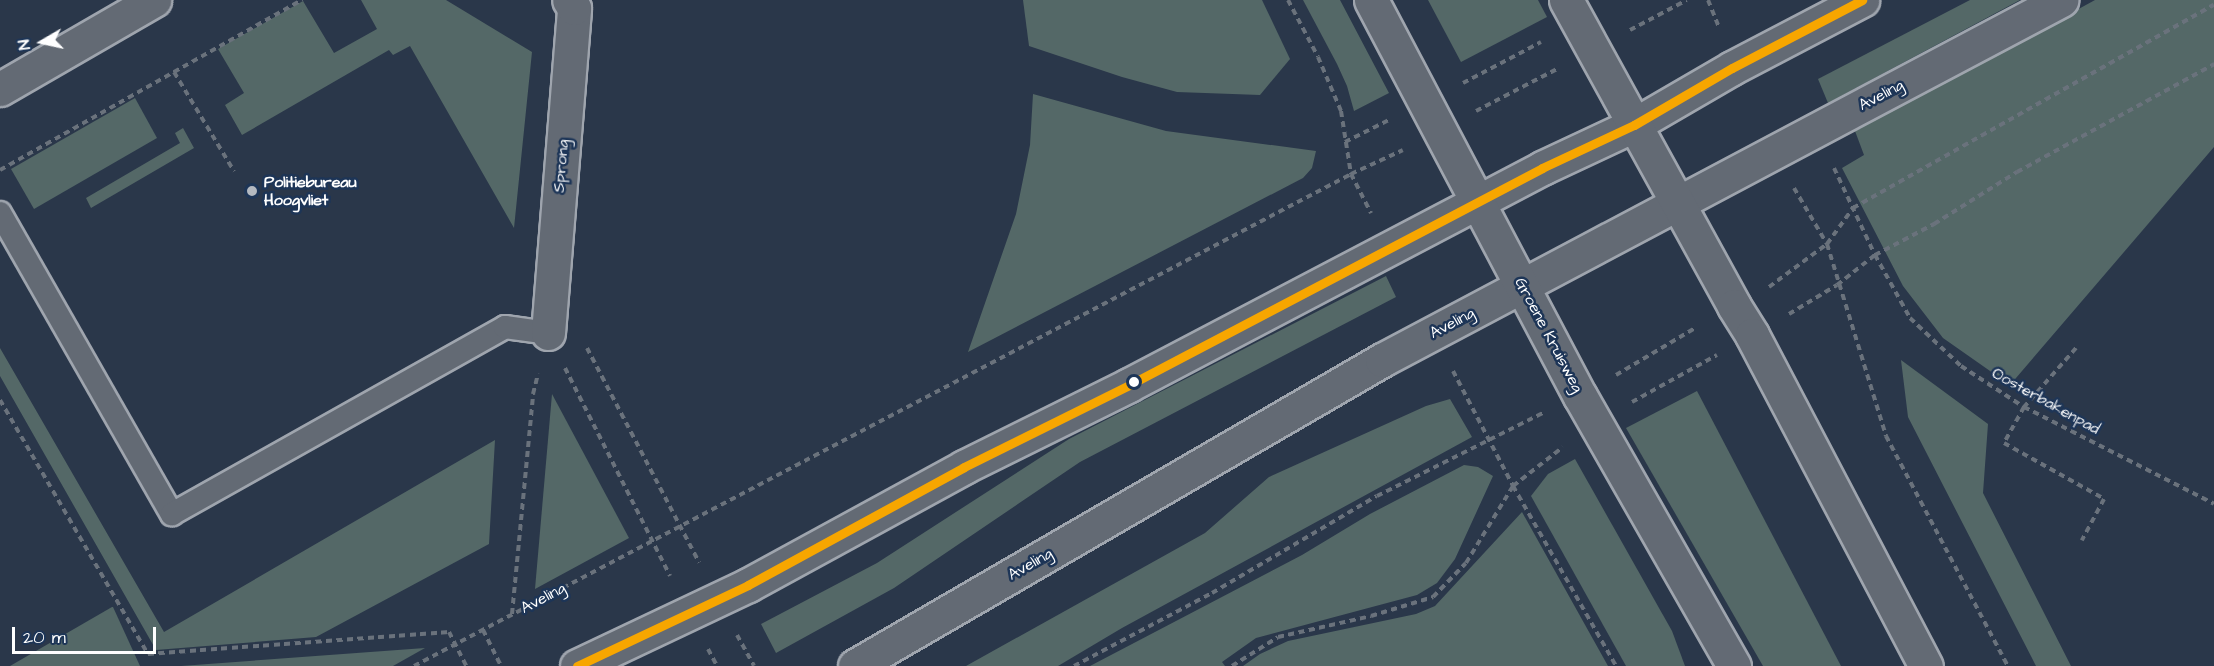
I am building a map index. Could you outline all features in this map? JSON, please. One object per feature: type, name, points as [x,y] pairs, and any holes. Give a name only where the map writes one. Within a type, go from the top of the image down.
[{"type":"main road","points":[[0,88],[154,0]]},
{"type":"main road","name":"Sprong","points":[[548,333],[574,8],[569,0]]},
{"type":"main road","name":"Groene Kruisweg","points":[[1371,0],[1588,409],[1734,666]]},
{"type":"main road","points":[[602,663],[964,468],[1129,385],[1542,168],[1634,125],[1732,68],[1862,0]]},
{"type":"main road","name":"Aveling","points":[[855,666],[1382,360],[2061,0]]},
{"type":"main road","points":[[1579,24],[1752,335],[1926,666]]},
{"type":"lane","points":[[0,213],[172,514],[505,327],[548,333]]},
{"type":"path","points":[[0,170],[302,0]]},
{"type":"path","points":[[1288,0],[1318,57],[1341,111],[1351,174]]},
{"type":"path","name":"Aveling","points":[[414,666],[1351,174],[1398,153],[1432,116],[1579,24],[1687,0]]},
{"type":"path","points":[[1232,666],[1278,637],[1371,616],[1433,597],[1466,563],[1513,486],[1588,409],[1734,306],[1779,282],[1827,244],[1854,208],[2214,5]]},
{"type":"path","points":[[1345,142],[1432,116],[1579,24]]},
{"type":"path","points":[[1074,666],[1212,593],[1377,496],[1488,440],[1588,409],[1752,335],[1837,285],[1875,255],[1934,224],[2017,172],[2214,64]]},
{"type":"path","points":[[174,72],[234,171]]},
{"type":"path","points":[[1827,244],[1837,285],[1886,436],[2008,666]]},
{"type":"path","name":"Oosterbakenpad","points":[[1875,255],[1910,318],[1961,366],[2024,407],[2214,504]]},
{"type":"path","points":[[548,333],[652,540]]},
{"type":"path","points":[[512,615],[533,394],[548,333]]},
{"type":"path","points":[[586,345],[754,666]]},
{"type":"path","points":[[2076,348],[2024,407],[2004,443],[2104,499],[2082,540]]},
{"type":"path","points":[[0,400],[148,654],[449,632],[466,666]]},
{"type":"path","points":[[1488,440],[1616,666]]},
{"type":"path","points":[[483,630],[501,666]]},
{"type":"shaded area","points":[[361,0],[446,0],[532,52],[514,228],[410,46],[393,55],[389,50],[242,135],[225,105],[244,93],[218,49],[303,1],[334,53],[377,29]]},
{"type":"shaded area","points":[[1023,0],[1262,0],[1290,59],[1260,95],[1177,92],[1122,77],[1029,46]]},
{"type":"shaded area","points":[[1303,0],[1340,0],[1389,93],[1354,111],[1347,86],[1337,64]]},
{"type":"shaded area","points":[[1428,0],[1538,0],[1547,17],[1461,62]]},
{"type":"shaded area","points":[[1970,0],[2020,0],[1828,103],[1818,79]]},
{"type":"shaded area","points":[[2095,0],[2214,0],[2214,147],[2010,385],[1943,338],[1903,286],[1842,168],[1864,155],[1855,131]]},
{"type":"shaded area","points":[[1033,94],[1166,131],[1316,151],[1312,168],[1303,178],[968,352],[1016,214],[1030,145]]},
{"type":"shaded area","points":[[135,98],[157,138],[34,209],[11,169]]},
{"type":"shaded area","points":[[183,128],[194,148],[91,208],[86,198],[180,143],[175,133]]},
{"type":"shaded area","points":[[1386,276],[1396,297],[1080,462],[894,588],[776,653],[761,624],[877,563],[1069,439]]},
{"type":"shaded area","points":[[0,348],[164,632],[495,440],[489,544],[316,637],[156,650],[0,376]]},
{"type":"shaded area","points":[[1901,360],[1988,424],[1983,493],[2071,666],[2036,666],[1908,417]]},
{"type":"shaded area","points":[[1697,391],[1841,666],[1763,666],[1626,428]]},
{"type":"shaded area","points":[[552,394],[629,538],[535,589]]},
{"type":"shaded area","points":[[1450,399],[1472,437],[1122,628],[1058,666],[966,666],[1205,533],[1269,477],[1426,406]]},
{"type":"shaded area","points":[[1575,459],[1672,631],[1685,666],[1626,666],[1531,496],[1548,474]]},
{"type":"shaded area","points":[[1464,465],[1478,467],[1493,476],[1455,559],[1437,583],[1417,595],[1256,638],[1222,662],[1225,666],[1090,666],[1302,555],[1370,514]]},
{"type":"shaded area","points":[[1522,512],[1608,666],[1243,666],[1260,654],[1288,641],[1416,614],[1435,606]]},
{"type":"shaded area","points":[[112,607],[140,666],[10,666]]},
{"type":"shaded area","points":[[425,648],[393,666],[181,666]]},
{"type":"transit line","points":[[577,666],[748,585],[964,467],[1129,385],[1542,168],[1634,125],[1732,68],[1862,0]]},
{"type":"place","name":"Politiebureau Hoogvliet","points":[[252,191]]}]
